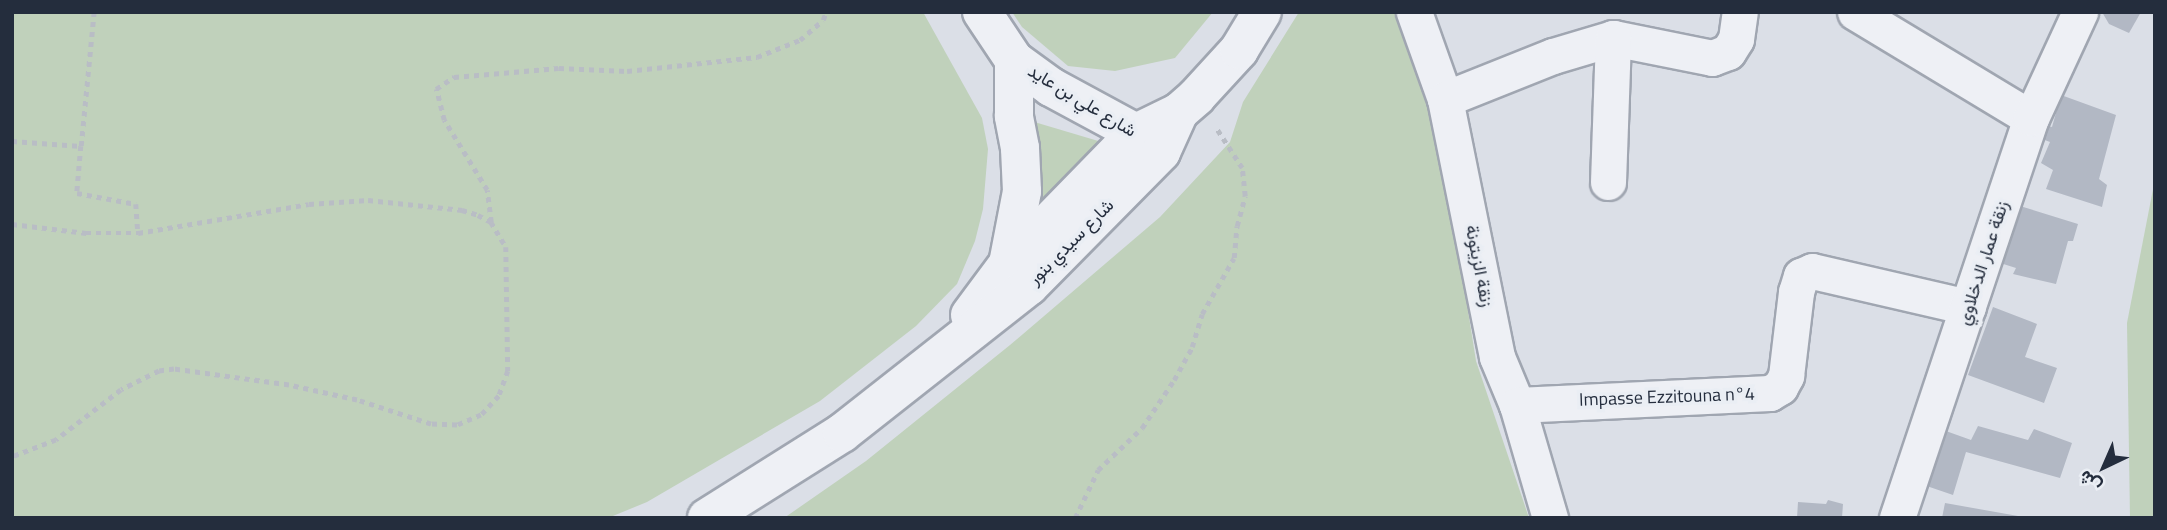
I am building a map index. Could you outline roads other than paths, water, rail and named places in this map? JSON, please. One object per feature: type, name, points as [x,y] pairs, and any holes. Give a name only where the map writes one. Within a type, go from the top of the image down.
[{"type":"street","name":"شارع علي بن عايد","points":[[982,12],[1014,60],[1051,87],[1149,142]]},
{"type":"street","name":"شارع سيدي بنور","points":[[941,353],[1008,264],[1149,142],[1188,104],[1239,50],[1262,12]]},
{"type":"street","name":"زنقة الزيتونة","points":[[1415,12],[1445,99],[1497,357],[1517,405],[1550,518]]},
{"type":"street","points":[[1445,99],[1553,56],[1613,38],[1712,58],[1728,52],[1736,39],[1740,12]]},
{"type":"street","points":[[1855,12],[2031,118]]},
{"type":"street","name":"زنقة عمار الدخلاوي","points":[[1897,518],[2031,118],[2080,12]]},
{"type":"street","points":[[1608,182],[1613,38]]},
{"type":"street","points":[[1008,264],[1021,191],[1020,148],[1014,116],[1014,60]]},
{"type":"street","name":"شارع سيدي بنور","points":[[707,518],[842,433],[1029,286],[1149,142]]},
{"type":"street","name":"Impasse Ezzitouna n°4","points":[[1517,405],[1770,393],[1780,387],[1786,376],[1796,292],[1801,276],[1812,271],[1968,307]]}]
